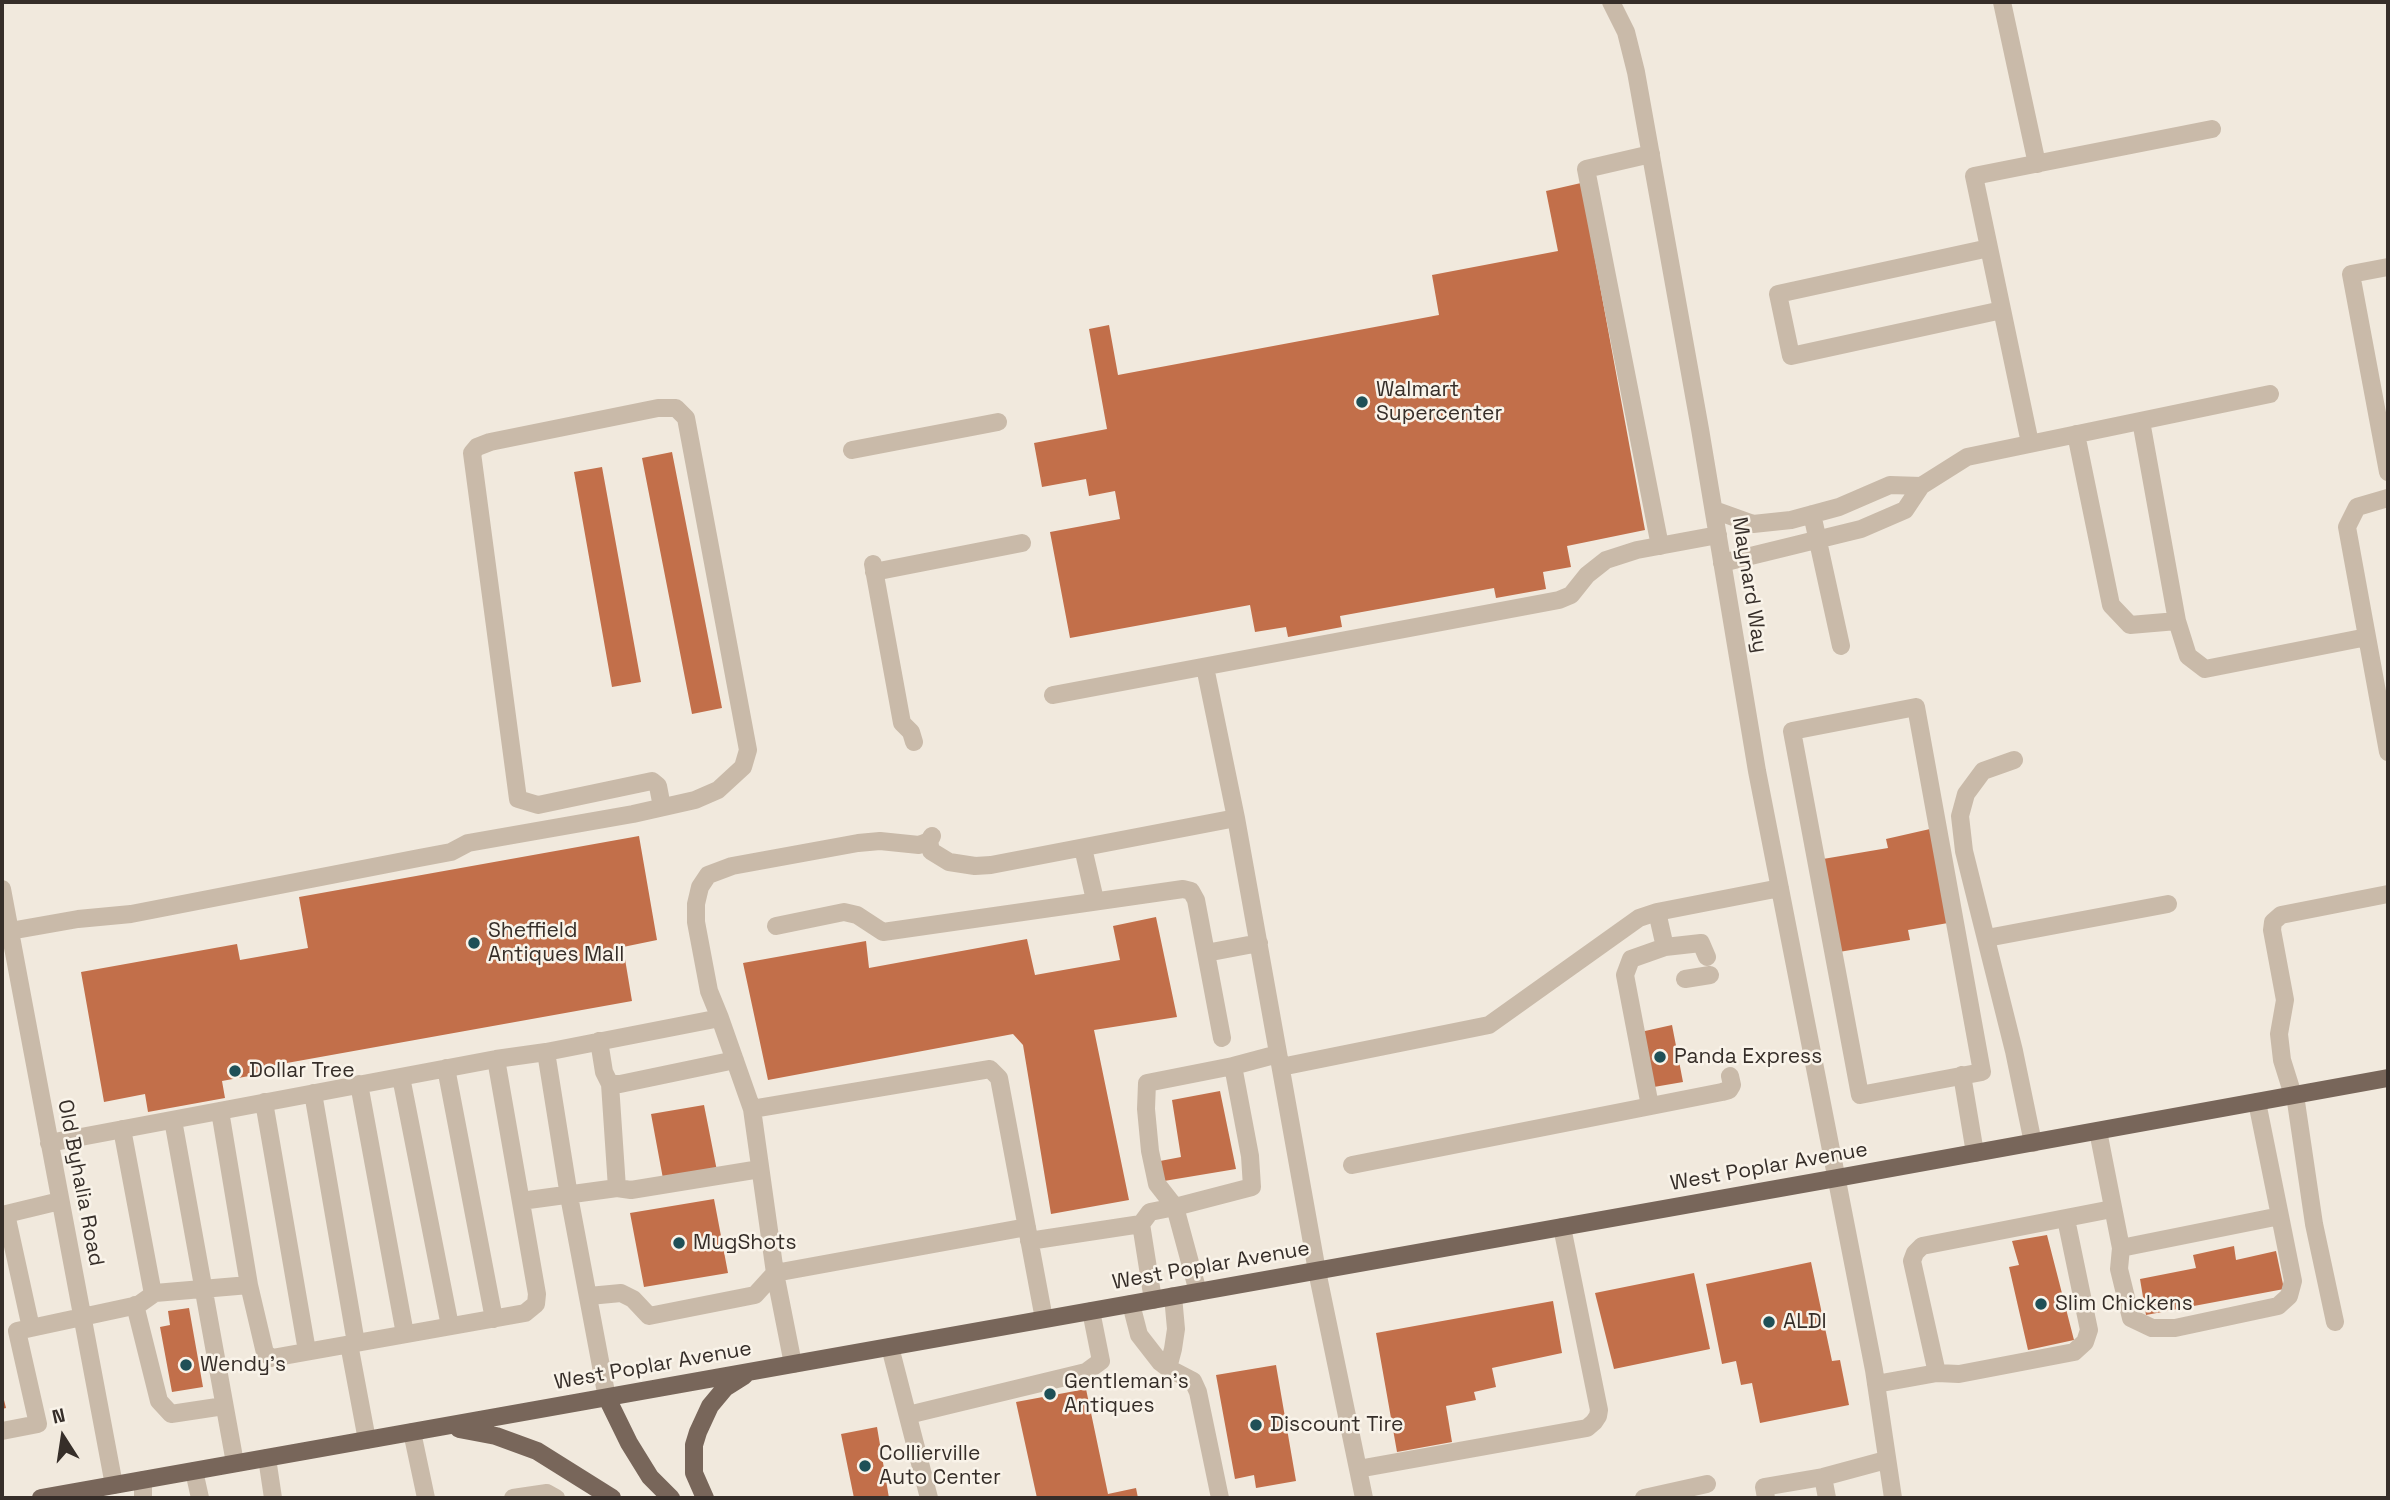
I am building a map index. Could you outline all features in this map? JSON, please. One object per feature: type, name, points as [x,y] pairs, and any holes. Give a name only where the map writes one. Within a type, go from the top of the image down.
[{"type":"main road","name":"West Poplar Avenue","points":[[41,1498],[72,1495],[143,1479],[2388,1078]]},
{"type":"main road","points":[[705,1498],[694,1473],[694,1445],[698,1432],[710,1406],[725,1388],[750,1372]]},
{"type":"main road","points":[[607,1398],[629,1443],[650,1477],[671,1498]]},
{"type":"main road","points":[[445,1427],[496,1436],[537,1451],[612,1498]]},
{"type":"street","name":"Maynard Way","points":[[1611,2],[1626,33],[1636,72],[1714,510],[1757,771],[1876,1384],[1893,1498]]},
{"type":"street","points":[[2002,2],[2037,164]]},
{"type":"street","points":[[2030,443],[1974,176],[2212,129]]},
{"type":"street","points":[[1651,154],[1586,169],[1660,546]]},
{"type":"street","points":[[1989,248],[1778,295],[1788,344],[1791,356],[2002,310]]},
{"type":"street","points":[[2388,267],[2351,274],[2388,472]]},
{"type":"street","points":[[1723,563],[1861,529],[1905,510],[1921,486],[1966,457],[2270,394]]},
{"type":"street","points":[[9,931],[78,919],[131,914],[281,886],[452,852],[468,843],[662,807],[695,800],[719,790],[743,767],[748,750],[686,418],[676,408],[658,408],[490,442],[477,447],[472,453],[518,799],[538,805],[652,782],[658,786],[662,807]]},
{"type":"street","points":[[2141,421],[2177,621],[2188,656],[2205,669],[2367,636]]},
{"type":"street","points":[[852,450],[998,422]]},
{"type":"street","points":[[2076,434],[2110,605],[2130,625],[2177,621]]},
{"type":"street","points":[[1714,510],[1753,524],[1791,520],[1839,507],[1890,485],[1921,486]]},
{"type":"street","points":[[2388,498],[2357,507],[2347,527],[2367,636],[2384,709],[2388,752]]},
{"type":"street","points":[[1812,514],[1841,646]]},
{"type":"street","points":[[1053,695],[1566,599],[1587,575],[1606,560],[1637,550],[1718,536]]},
{"type":"street","points":[[914,742],[911,732],[902,723],[874,568],[1022,543]]},
{"type":"street","points":[[1205,667],[1236,818],[1317,1271],[1364,1498]]},
{"type":"street","points":[[1916,707],[1982,1072],[1962,1076],[1860,1095],[1792,732],[1916,707]]},
{"type":"street","points":[[2014,760],[1983,771],[1966,794],[1961,816],[1964,850],[2014,1051],[2033,1143]]},
{"type":"street","points":[[793,1364],[775,1273],[752,1109],[709,991],[696,922],[698,895],[708,875],[732,866],[880,841],[928,843],[949,862],[975,866],[1236,818]]},
{"type":"street","points":[[1083,848],[1096,900]]},
{"type":"street","points":[[1198,1292],[1175,1208],[1157,1184],[1150,1151],[1146,1110],[1147,1083],[1233,1066],[1489,1025],[1628,925],[1657,912],[1780,888]]},
{"type":"street","name":"Old Byhalia Road","points":[[2,889],[114,1485]]},
{"type":"street","points":[[776,926],[844,912],[857,915],[883,932],[1096,900],[1183,889],[1191,891],[1196,900],[1222,1038]]},
{"type":"street","points":[[2335,1322],[2314,1224],[2294,1095],[2282,1060],[2279,1034],[2285,1000],[2272,930],[2273,922],[2281,915],[2388,894]]},
{"type":"street","points":[[1987,938],[2168,904]]},
{"type":"street","points":[[1657,912],[1665,947]]},
{"type":"street","points":[[1206,953],[1259,943]]},
{"type":"street","points":[[1650,1106],[1625,975],[1631,959],[1665,947],[1701,943],[1707,957]]},
{"type":"street","points":[[1685,979],[1710,975]]},
{"type":"street","points":[[49,1143],[720,1018]]},
{"type":"street","points":[[599,1041],[604,1072],[610,1084],[617,1188]]},
{"type":"street","points":[[546,1052],[569,1196],[607,1398]]},
{"type":"street","points":[[220,1111],[249,1285],[265,1353],[272,1357],[494,1319],[525,1313],[536,1304],[537,1294],[496,1059]]},
{"type":"street","points":[[610,1084],[735,1060]]},
{"type":"street","points":[[1153,1300],[1141,1224],[1150,1212],[1252,1187],[1250,1156],[1233,1066]]},
{"type":"street","points":[[446,1068],[494,1319]]},
{"type":"street","points":[[752,1109],[990,1069],[999,1078],[1044,1320]]},
{"type":"street","points":[[1352,1165],[1729,1090],[1732,1085],[1730,1076]]},
{"type":"street","points":[[1962,1076],[1975,1153]]},
{"type":"street","points":[[401,1077],[450,1326]]},
{"type":"street","points":[[359,1084],[405,1334]]},
{"type":"street","points":[[313,1093],[368,1440]]},
{"type":"street","points":[[264,1102],[307,1351]]},
{"type":"street","points":[[2098,1130],[2121,1248],[2119,1269],[2131,1318],[2152,1328],[2175,1328],[2278,1306],[2289,1296],[2293,1282],[2256,1102]]},
{"type":"street","points":[[173,1120],[235,1463]]},
{"type":"street","points":[[122,1129],[153,1294]]},
{"type":"street","points":[[521,1202],[617,1188],[631,1190],[760,1169]]},
{"type":"street","points":[[2,1432],[38,1424],[16,1331],[4,1215],[60,1201]]},
{"type":"street","points":[[1937,1373],[1912,1261],[1915,1253],[1922,1247],[2112,1209]]},
{"type":"street","points":[[2121,1248],[2280,1216]]},
{"type":"street","points":[[1876,1384],[1937,1373],[1959,1374],[2074,1352],[2085,1342],[2089,1330],[2066,1219]]},
{"type":"street","points":[[589,1296],[621,1293],[633,1299],[649,1316],[755,1296],[775,1273],[1028,1234],[1141,1224]]},
{"type":"street","points":[[1358,1469],[1587,1428],[1594,1422],[1599,1410],[1562,1227]]},
{"type":"street","points":[[16,1331],[135,1305],[153,1294],[249,1285]]},
{"type":"street","points":[[1168,1368],[1174,1349],[1173,1296]]},
{"type":"street","points":[[1130,1304],[1139,1335],[1168,1368],[1193,1381],[1198,1392],[1220,1498]]},
{"type":"street","points":[[135,1305],[159,1401],[171,1414],[224,1406]]},
{"type":"street","points":[[908,1415],[1086,1372],[1101,1361],[1091,1311]]},
{"type":"street","points":[[890,1347],[929,1498]]},
{"type":"street","points":[[412,1432],[426,1498]]},
{"type":"street","points":[[267,1458],[274,1498]]},
{"type":"street","points":[[1766,1498],[1764,1487],[1823,1477],[1886,1460]]},
{"type":"street","points":[[194,1471],[200,1498]]},
{"type":"street","points":[[1823,1477],[1828,1498]]},
{"type":"street","points":[[143,1479],[143,1498]]},
{"type":"street","points":[[1644,1498],[1707,1484]]},
{"type":"street","points":[[513,1498],[547,1493],[556,1498]]},
{"type":"building","name":"Walmart Supercenter","points":[[1581,183],[1645,530],[1567,546],[1571,567],[1543,572],[1546,589],[1496,598],[1494,588],[1340,616],[1342,627],[1288,637],[1286,627],[1255,632],[1250,605],[1070,638],[1050,532],[1120,519],[1115,491],[1089,496],[1086,479],[1042,487],[1034,443],[1107,429],[1089,329],[1109,325],[1118,375],[1439,315],[1432,275],[1558,251],[1546,191]]},
{"type":"building","points":[[672,452],[722,708],[692,714],[642,458]]},
{"type":"building","points":[[602,467],[641,682],[612,687],[574,472]]},
{"type":"building","points":[[1930,829],[1948,923],[1908,930],[1910,940],[1839,952],[1823,859],[1888,848],[1886,839]]},
{"type":"building","name":"Sheffield Antiques Mall","points":[[639,836],[657,940],[623,947],[632,1001],[259,1068],[260,1074],[222,1081],[225,1098],[148,1112],[145,1094],[104,1102],[81,972],[237,944],[240,960],[308,948],[299,897]]},
{"type":"building","points":[[1156,917],[1177,1017],[1094,1030],[1129,1200],[1051,1214],[1023,1045],[1013,1034],[768,1080],[743,963],[866,941],[869,968],[1027,939],[1035,975],[1120,960],[1113,926]]},
{"type":"building","name":"Panda Express","points":[[1672,1025],[1683,1082],[1648,1088],[1636,1033]]},
{"type":"building","points":[[1220,1091],[1236,1169],[1164,1181],[1160,1161],[1181,1157],[1172,1100]]},
{"type":"building","points":[[704,1105],[718,1176],[664,1184],[651,1114]]},
{"type":"building","name":"MugShots","points":[[714,1199],[728,1273],[644,1287],[630,1213]]},
{"type":"building","name":"Slim Chickens","points":[[2047,1235],[2074,1340],[2028,1350],[2009,1267],[2019,1265],[2012,1241]]},
{"type":"building","points":[[2234,1246],[2236,1260],[2276,1251],[2284,1289],[2146,1315],[2140,1279],[2196,1268],[2193,1255]]},
{"type":"building","name":"ALDI","points":[[1811,1262],[1832,1361],[1840,1360],[1849,1405],[1760,1423],[1752,1383],[1741,1385],[1736,1361],[1722,1364],[1706,1284]]},
{"type":"building","points":[[1694,1273],[1710,1349],[1614,1369],[1595,1293]]},
{"type":"building","points":[[1553,1301],[1562,1353],[1492,1368],[1496,1387],[1474,1392],[1476,1400],[1446,1406],[1452,1442],[1397,1452],[1376,1333]]},
{"type":"building","points":[[189,1308],[203,1387],[172,1392],[160,1327],[170,1325],[168,1311]]},
{"type":"building","name":"Discount Tire","points":[[1276,1365],[1296,1481],[1256,1488],[1254,1475],[1235,1479],[1216,1375]]},
{"type":"building","points":[[1086,1389],[1108,1494],[1136,1488],[1138,1498],[1037,1498],[1016,1402]]},
{"type":"building","points":[[2,1392],[6,1408],[2,1409]]},
{"type":"building","name":"Collierville Auto Center","points":[[877,1427],[889,1498],[854,1498],[841,1434]]},
{"type":"place","name":"Walmart Supercenter","points":[[1362,402]]},
{"type":"place","name":"Sheffield Antiques Mall","points":[[474,943]]},
{"type":"place","name":"Panda Express","points":[[1660,1057]]},
{"type":"place","name":"Dollar Tree","points":[[235,1071]]},
{"type":"place","name":"MugShots","points":[[679,1243]]},
{"type":"place","name":"Slim Chickens","points":[[2041,1304]]},
{"type":"place","name":"ALDI","points":[[1769,1322]]},
{"type":"place","name":"Wendy's","points":[[186,1365]]},
{"type":"place","name":"Gentleman's Antiques","points":[[1050,1394]]},
{"type":"place","name":"Discount Tire","points":[[1256,1425]]},
{"type":"place","name":"Collierville Auto Center","points":[[865,1466]]}]
